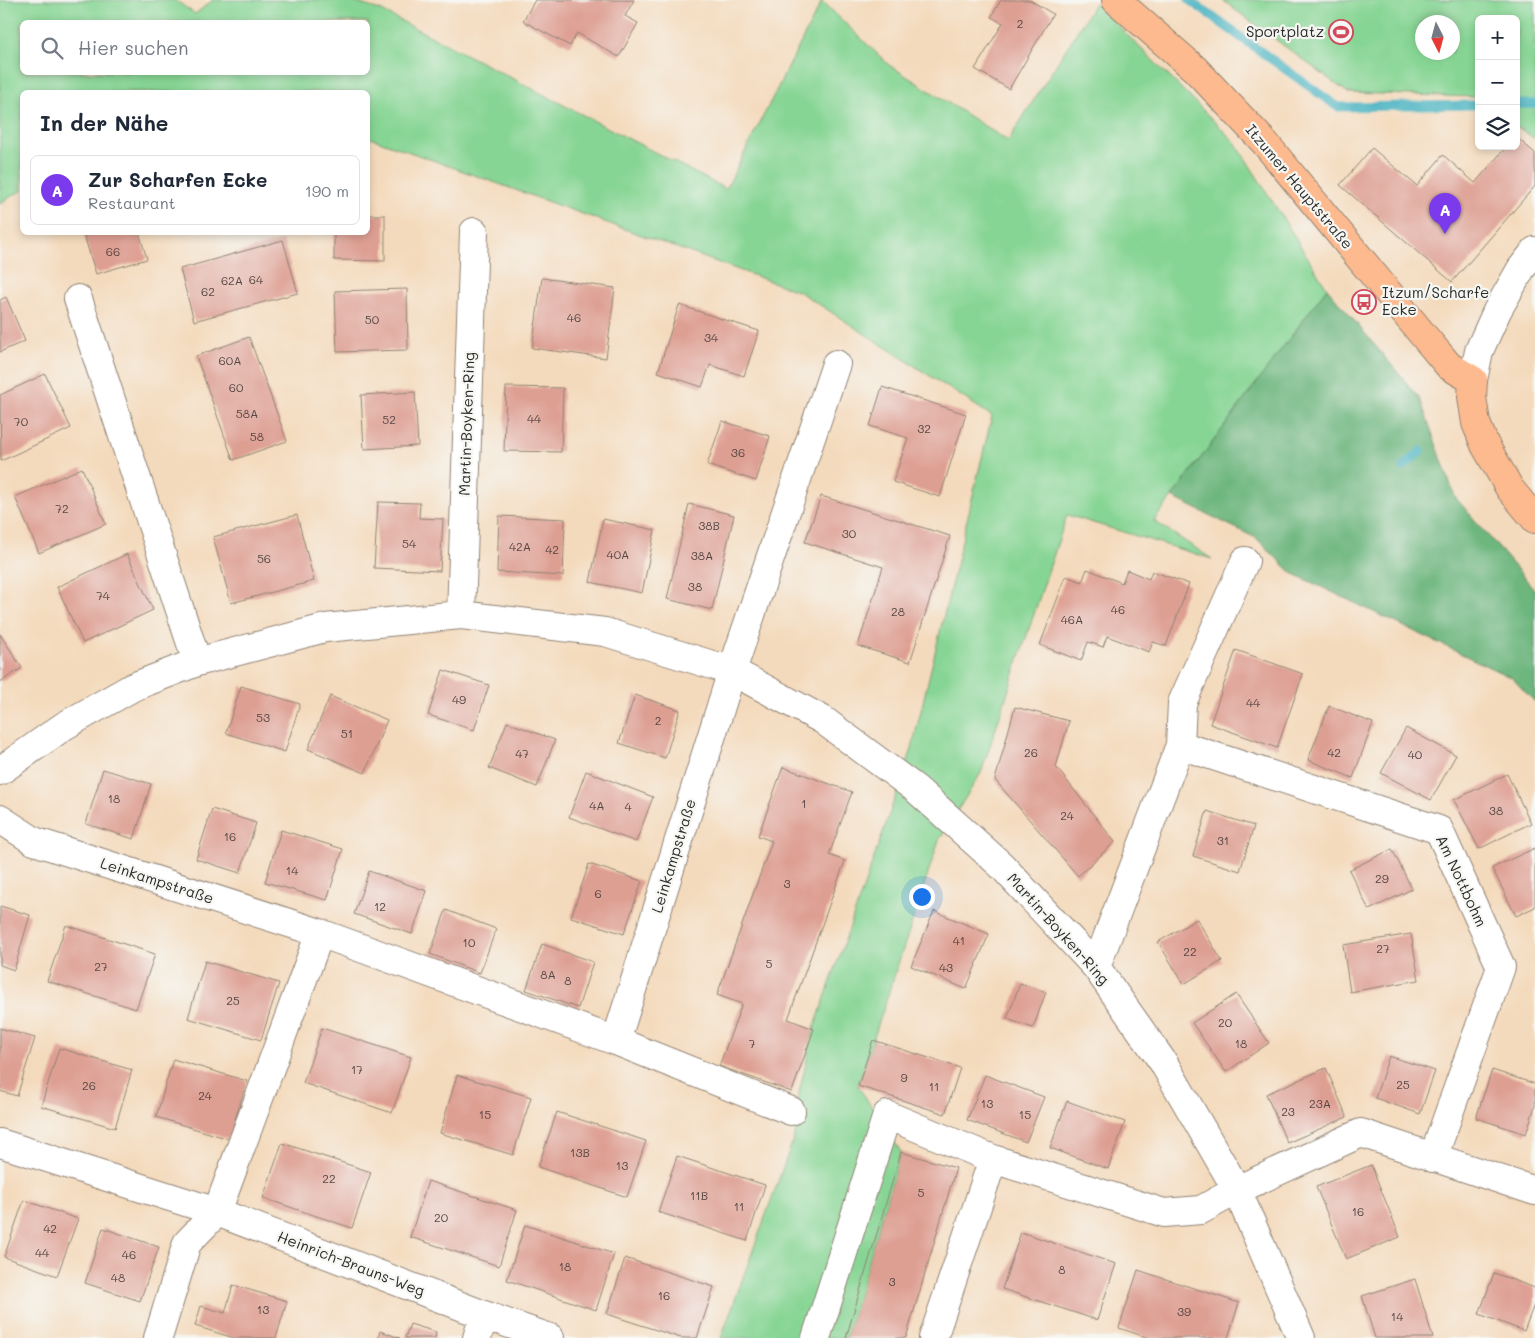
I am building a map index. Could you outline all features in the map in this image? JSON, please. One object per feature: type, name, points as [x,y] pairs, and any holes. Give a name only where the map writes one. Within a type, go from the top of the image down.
[{"type":"main road","name":"Itzumer Hauptstraße","points":[[1116,0],[1195,69],[1247,124],[1287,169],[1449,366],[1473,380]]},
{"type":"main road","points":[[1473,380],[1472,397],[1476,423],[1485,445],[1510,489],[1535,519]]},
{"type":"street","name":"Martin-Boyken-Ring","points":[[461,615],[474,232]]},
{"type":"street","points":[[1473,380],[1479,351],[1497,311],[1521,269],[1535,251]]},
{"type":"street","points":[[78,299],[197,662]]},
{"type":"street","points":[[732,671],[836,364]]},
{"type":"street","points":[[1096,967],[1180,745],[1182,703],[1246,561]]},
{"type":"street","name":"Martin-Boyken-Ring","points":[[0,771],[64,726],[133,687],[197,662],[325,628],[461,615],[605,632],[732,671],[823,720],[916,789],[1002,866],[1096,967],[1163,1062],[1236,1190],[1301,1338]]},
{"type":"street","name":"Leinkampstraße","points":[[616,1041],[732,671]]},
{"type":"street","name":"Am Nottbohm","points":[[1180,745],[1439,830],[1501,967],[1433,1158]]},
{"type":"street","name":"Leinkampstraße","points":[[0,819],[34,842],[320,933],[616,1041],[791,1111]]},
{"type":"street","points":[[158,1338],[188,1243],[217,1212],[320,933]]},
{"type":"street","points":[[816,1338],[888,1115],[993,1159],[1164,1213],[1201,1210],[1236,1190],[1361,1133],[1535,1191]]},
{"type":"street","name":"Heinrich-Brauns-Weg","points":[[0,1143],[217,1212],[481,1326],[550,1338]]},
{"type":"street","points":[[934,1338],[993,1159]]},
{"type":"green space","points":[[0,0],[175,0],[195,14],[213,0],[347,0],[380,10],[726,189],[822,1],[889,65],[1008,141],[1095,3],[1235,142],[1327,288],[1154,521],[1212,559],[1067,515],[981,773],[939,840],[858,1086],[901,1152],[846,1338],[721,1338],[796,1132],[799,1093],[814,1029],[911,752],[992,416],[800,292],[370,138],[370,90],[20,90],[20,192],[0,204]]},
{"type":"green space","points":[[1222,0],[1535,0],[1535,139],[1520,129],[1520,15],[1475,15],[1475,97],[1348,93]]},
{"type":"green space","points":[[1327,288],[1420,399],[1455,497],[1535,590],[1535,702],[1512,678],[1292,573],[1256,538],[1172,497]]},
{"type":"building","points":[[535,0],[634,0],[625,16],[638,23],[619,57],[577,33],[570,46],[523,21]]},
{"type":"building","points":[[1001,0],[1030,0],[1053,14],[1009,89],[975,69],[1003,23],[991,17]]},
{"type":"building","points":[[1520,140],[1535,153],[1535,186],[1452,282],[1340,185],[1372,148],[1417,186],[1443,155],[1475,183],[1504,150],[1520,150]]},
{"type":"building","points":[[370,215],[385,215],[385,261],[334,260],[334,235],[370,235]]},
{"type":"building","points":[[84,235],[140,235],[147,259],[96,274]]},
{"type":"building","points":[[283,240],[298,293],[194,321],[180,269]]},
{"type":"building","points":[[542,278],[615,288],[606,358],[532,348]]},
{"type":"building","points":[[407,289],[408,350],[337,352],[335,291]]},
{"type":"building","points":[[6,297],[25,341],[0,352],[0,300]]},
{"type":"building","points":[[679,305],[759,331],[744,376],[710,365],[702,387],[658,372]]},
{"type":"building","points":[[249,337],[287,441],[233,460],[196,356]]},
{"type":"building","points":[[45,374],[71,428],[1,461],[0,395]]},
{"type":"building","points":[[506,387],[563,388],[561,452],[504,451]]},
{"type":"building","points":[[882,387],[966,414],[940,497],[893,482],[908,438],[870,426]]},
{"type":"building","points":[[415,392],[418,446],[364,449],[361,395]]},
{"type":"building","points":[[722,421],[770,436],[756,481],[707,465]]},
{"type":"building","points":[[82,468],[106,524],[39,553],[15,497]]},
{"type":"building","points":[[821,496],[950,536],[910,662],[858,646],[883,567],[805,542]]},
{"type":"building","points":[[378,502],[420,503],[419,518],[443,519],[440,571],[374,568]]},
{"type":"building","points":[[689,504],[734,515],[712,610],[667,599]]},
{"type":"building","points":[[297,515],[314,581],[231,603],[213,537]]},
{"type":"building","points":[[499,516],[565,519],[563,576],[497,572]]},
{"type":"building","points":[[603,519],[655,530],[642,593],[590,582]]},
{"type":"building","points":[[127,554],[153,610],[83,643],[57,587]]},
{"type":"building","points":[[1087,569],[1122,583],[1127,570],[1149,579],[1152,571],[1189,584],[1166,646],[1153,642],[1149,652],[1107,636],[1103,647],[1088,642],[1081,661],[1040,645],[1066,576],[1082,582]]},
{"type":"building","points":[[0,634],[22,668],[0,682]]},
{"type":"building","points":[[1236,650],[1303,674],[1277,748],[1210,724]]},
{"type":"building","points":[[443,670],[489,685],[474,730],[428,715]]},
{"type":"building","points":[[241,686],[300,704],[285,752],[226,733]]},
{"type":"building","points":[[635,695],[680,710],[665,758],[619,743]]},
{"type":"building","points":[[330,696],[387,720],[365,773],[308,749]]},
{"type":"building","points":[[1329,706],[1373,723],[1353,778],[1308,760]]},
{"type":"building","points":[[1015,707],[1069,721],[1056,767],[1115,842],[1078,876],[995,780]]},
{"type":"building","points":[[507,722],[555,740],[537,787],[489,768]]},
{"type":"building","points":[[1406,728],[1456,755],[1431,800],[1381,773]]},
{"type":"building","points":[[783,767],[852,792],[829,855],[845,861],[788,1019],[814,1029],[792,1092],[719,1066],[742,1004],[717,995],[772,841],[758,836]]},
{"type":"building","points":[[103,769],[151,784],[134,839],[86,824]]},
{"type":"building","points":[[586,771],[653,797],[636,842],[569,817]]},
{"type":"building","points":[[1507,774],[1531,823],[1479,849],[1454,800]]},
{"type":"building","points":[[212,809],[256,823],[240,873],[196,859]]},
{"type":"building","points":[[1207,811],[1254,826],[1240,871],[1193,856]]},
{"type":"building","points":[[281,830],[343,849],[327,900],[265,882]]},
{"type":"building","points":[[1535,848],[1535,907],[1516,916],[1492,868]]},
{"type":"building","points":[[1392,849],[1412,889],[1369,910],[1349,870]]},
{"type":"building","points":[[589,864],[642,881],[624,934],[571,917]]},
{"type":"building","points":[[369,871],[427,891],[412,934],[354,914]]},
{"type":"building","points":[[0,906],[30,915],[14,970],[0,965]]},
{"type":"building","points":[[446,910],[496,929],[480,973],[430,954]]},
{"type":"building","points":[[934,911],[989,934],[966,989],[911,966]]},
{"type":"building","points":[[1197,919],[1222,961],[1184,984],[1158,942]]},
{"type":"building","points":[[66,925],[155,954],[136,1009],[47,981]]},
{"type":"building","points":[[1411,934],[1419,980],[1350,992],[1343,945]]},
{"type":"building","points":[[542,944],[593,962],[578,1008],[526,990]]},
{"type":"building","points":[[205,961],[279,983],[261,1040],[188,1018]]},
{"type":"building","points":[[1020,983],[1046,992],[1033,1028],[1007,1019]]},
{"type":"building","points":[[1236,994],[1269,1043],[1226,1072],[1192,1023]]},
{"type":"building","points":[[0,1028],[35,1038],[17,1096],[0,1091]]},
{"type":"building","points":[[322,1028],[411,1057],[392,1113],[303,1083]]},
{"type":"building","points":[[873,1040],[960,1068],[945,1114],[858,1086]]},
{"type":"building","points":[[59,1048],[132,1070],[115,1128],[41,1106]]},
{"type":"building","points":[[1389,1056],[1435,1071],[1420,1114],[1375,1098]]},
{"type":"building","points":[[173,1059],[247,1081],[229,1139],[156,1117]]},
{"type":"building","points":[[1326,1068],[1347,1117],[1287,1143],[1266,1094]]},
{"type":"building","points":[[1492,1070],[1535,1084],[1535,1106],[1526,1134],[1476,1118]]},
{"type":"building","points":[[457,1075],[531,1097],[513,1155],[440,1133]]},
{"type":"building","points":[[985,1075],[1044,1097],[1026,1142],[967,1120]]},
{"type":"building","points":[[1067,1101],[1125,1122],[1108,1169],[1050,1148]]},
{"type":"building","points":[[557,1112],[646,1141],[627,1197],[538,1167]]},
{"type":"building","points":[[282,1143],[371,1172],[352,1228],[263,1198]]},
{"type":"building","points":[[901,1152],[956,1168],[906,1338],[846,1338]]},
{"type":"building","points":[[677,1156],[765,1185],[747,1241],[658,1212]]},
{"type":"building","points":[[1371,1165],[1400,1237],[1346,1259],[1316,1187]]},
{"type":"building","points":[[428,1181],[517,1210],[499,1266],[410,1237]]},
{"type":"building","points":[[24,1200],[78,1219],[57,1276],[4,1257]]},
{"type":"building","points":[[525,1225],[614,1254],[596,1310],[507,1280]]},
{"type":"building","points":[[103,1228],[159,1247],[140,1301],[85,1283]]},
{"type":"building","points":[[1021,1232],[1116,1264],[1097,1320],[1002,1289]]},
{"type":"building","points":[[625,1258],[714,1287],[697,1338],[681,1338],[607,1314]]},
{"type":"building","points":[[1138,1270],[1239,1303],[1228,1338],[1149,1338],[1119,1328]]},
{"type":"building","points":[[1494,1273],[1535,1288],[1535,1302],[1524,1331],[1479,1314]]},
{"type":"building","points":[[1415,1279],[1433,1338],[1375,1338],[1362,1296]]},
{"type":"building","points":[[233,1285],[287,1301],[276,1338],[234,1338],[195,1326],[201,1306],[225,1313]]},
{"type":"building","points":[[410,1324],[436,1332],[435,1338],[405,1338]]},
{"type":"building","points":[[380,1331],[400,1338],[378,1338]]},
{"type":"waterway","points":[[1189,0],[1338,107],[1475,105]]},
{"type":"waterway","points":[[1520,104],[1535,104]]},
{"type":"waterway","points":[[1403,467],[1421,451]]},
{"type":"place","name":"Sportplatz","points":[[1341,32]]},
{"type":"place","name":"Zur Scharfen Ecke","points":[[1445,234]]},
{"type":"place","name":"Itzum/Scharfe Ecke","points":[[1364,302]]}]
